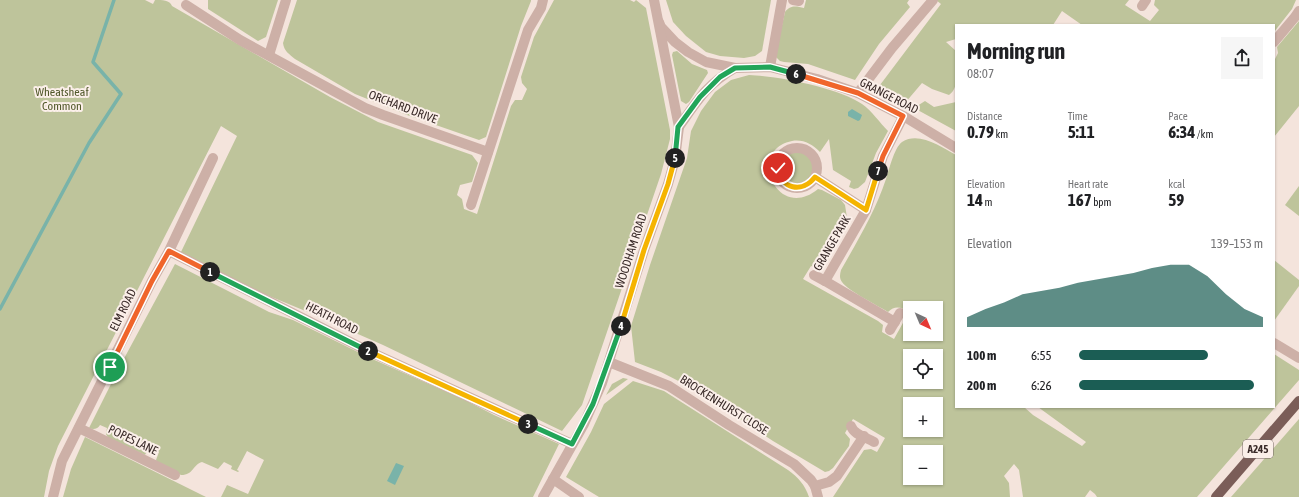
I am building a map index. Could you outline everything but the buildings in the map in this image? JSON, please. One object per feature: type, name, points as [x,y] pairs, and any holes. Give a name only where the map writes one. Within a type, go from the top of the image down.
[{"type":"main road","name":"A245","points":[[1216,497],[1299,401]]},
{"type":"street","points":[[269,54],[286,0]]},
{"type":"street","points":[[471,205],[528,30],[541,8],[543,0]]},
{"type":"street","name":"WOODHAM ROAD","points":[[543,497],[593,404],[609,362],[644,250],[668,182],[676,152],[678,127],[654,0]]},
{"type":"street","points":[[770,67],[782,0]]},
{"type":"street","points":[[858,93],[892,48],[933,0]]},
{"type":"street","name":"ORCHARD DRIVE","points":[[186,5],[197,8],[240,40],[376,112],[488,152]]},
{"type":"street","points":[[1275,41],[1296,17],[1299,11]]},
{"type":"street","name":"GRANGE ROAD","points":[[657,18],[661,27],[682,48],[706,62],[735,68],[770,67],[817,79],[858,93],[903,116],[955,147]]},
{"type":"street","points":[[678,127],[713,82],[735,68]]},
{"type":"street","name":"GRANGE PARK","points":[[895,322],[825,281],[866,210],[883,156],[903,116]]},
{"type":"street","name":"ELM ROAD","points":[[53,497],[62,461],[152,281],[169,251],[213,158]]},
{"type":"street","name":"GRANGE PARK","points":[[815,177],[866,210]]},
{"type":"street","name":"HEATH ROAD","points":[[169,251],[364,349],[572,444]]},
{"type":"street","points":[[814,275],[825,281]]},
{"type":"street","points":[[1275,344],[1299,358]]},
{"type":"street","name":"BROCKENHURST CLOSE","points":[[609,362],[669,386],[794,464],[811,480],[815,486],[818,497]]},
{"type":"street","points":[[850,426],[853,431],[874,442]]},
{"type":"street","name":"POPES LANE","points":[[79,428],[175,475]]},
{"type":"street","points":[[815,486],[829,482],[837,476],[864,436]]},
{"type":"street","points":[[553,479],[579,497]]},
{"type":"green space","name":"Wheatsheaf Common","points":[[0,0],[145,0],[153,4],[155,0],[168,1],[172,6],[330,97],[378,122],[472,155],[478,163],[472,182],[460,185],[457,195],[462,199],[464,209],[477,214],[511,106],[515,100],[522,100],[527,89],[522,83],[521,77],[534,37],[554,0],[630,0],[634,2],[636,0],[646,8],[670,130],[670,139],[661,174],[582,405],[562,431],[383,345],[233,281],[180,254],[237,136],[221,126],[58,446],[49,471],[44,497],[0,497]]},
{"type":"green space","points":[[208,0],[278,0],[266,37],[258,41],[208,9]]},
{"type":"green space","points":[[297,0],[531,1],[521,26],[486,137],[479,140],[407,115],[355,94],[295,59],[286,50],[283,43]]},
{"type":"green space","points":[[666,0],[771,0],[762,51],[755,56],[744,58],[720,56],[706,52],[686,36],[673,22]]},
{"type":"green space","points":[[806,0],[909,0],[907,3],[910,7],[879,44],[855,80],[808,64],[780,61],[775,56],[785,12],[789,8],[793,7],[804,8]]},
{"type":"green space","points":[[936,0],[1129,0],[1125,5],[1150,21],[1159,10],[1154,5],[1155,0],[1296,0],[1292,9],[1275,31],[1275,24],[1081,24],[1062,11],[1054,24],[955,24],[955,39],[946,42],[955,50],[955,87],[949,95],[932,89],[922,83],[905,103],[877,89],[941,4]]},
{"type":"green space","points":[[1299,21],[1299,106],[1275,136],[1275,59],[1278,53],[1277,47]]},
{"type":"green space","points":[[677,51],[692,64],[707,70],[708,73],[689,102],[686,104],[681,101],[672,55],[673,52]]},
{"type":"green space","points":[[749,75],[762,76],[792,80],[824,88],[852,98],[866,107],[888,131],[876,153],[865,182],[858,188],[854,189],[849,187],[851,181],[833,170],[829,139],[820,152],[811,144],[804,141],[792,141],[778,147],[771,157],[769,169],[772,181],[780,191],[790,197],[803,197],[818,189],[841,200],[845,205],[848,224],[826,263],[818,269],[811,266],[803,279],[878,321],[883,325],[882,332],[894,339],[903,323],[903,341],[943,341],[943,301],[903,301],[903,309],[893,308],[888,312],[845,286],[840,278],[841,270],[860,237],[882,191],[894,154],[899,145],[909,139],[923,139],[937,144],[955,154],[955,408],[1025,408],[1033,415],[1082,446],[1086,442],[1039,408],[1275,408],[1197,497],[1097,497],[1090,490],[1085,497],[1023,497],[1019,470],[1014,464],[1004,476],[1009,483],[1010,497],[833,497],[864,450],[871,449],[877,452],[885,438],[853,419],[845,433],[850,439],[849,446],[833,468],[825,472],[773,441],[692,388],[661,372],[635,362],[631,326],[650,265],[687,158],[691,131],[701,111],[715,92],[731,80]]},
{"type":"green space","points":[[925,101],[934,107],[955,102],[955,130],[914,108]]},
{"type":"green space","points":[[798,152],[809,157],[814,168],[809,179],[798,184],[787,179],[782,168],[787,157]]},
{"type":"green space","points":[[1299,186],[1299,216],[1285,205]]},
{"type":"green space","points":[[1275,261],[1299,280],[1299,286],[1275,320]]},
{"type":"green space","points":[[175,264],[269,312],[293,320],[370,358],[559,444],[533,497],[221,497],[227,485],[248,494],[264,460],[247,451],[237,470],[239,471],[238,472],[231,469],[232,466],[224,462],[218,469],[202,462],[185,475],[181,475],[157,463],[156,460],[159,452],[149,447],[145,455],[108,438],[106,434],[107,428],[100,425],[95,429],[89,428],[120,366]]},
{"type":"green space","points":[[1275,355],[1299,370],[1299,380],[1275,408]]},
{"type":"green space","points":[[623,378],[628,379],[606,395],[612,384]]},
{"type":"green space","points":[[633,381],[664,391],[788,470],[801,482],[809,497],[599,497],[566,477],[591,432],[604,404]]},
{"type":"green space","points":[[1299,419],[1299,497],[1231,497]]},
{"type":"green space","points":[[85,437],[206,497],[63,497],[71,469]]},
{"type":"water","points":[[852,109],[862,115],[860,120],[858,121],[848,116],[848,112]]},
{"type":"water","points":[[396,463],[404,466],[395,485],[387,481]]},
{"type":"waterway","points":[[0,309],[89,143],[121,94],[93,62],[114,0]]},
{"type":"route","points":[[110,367],[152,281],[169,251],[364,349],[572,444],[584,424],[602,383],[644,250],[668,182],[678,142],[678,127],[713,82],[735,68],[770,67],[817,79],[858,93],[903,116],[883,156],[866,210],[815,177],[811,182],[799,188],[787,185],[779,175],[778,168]]}]
